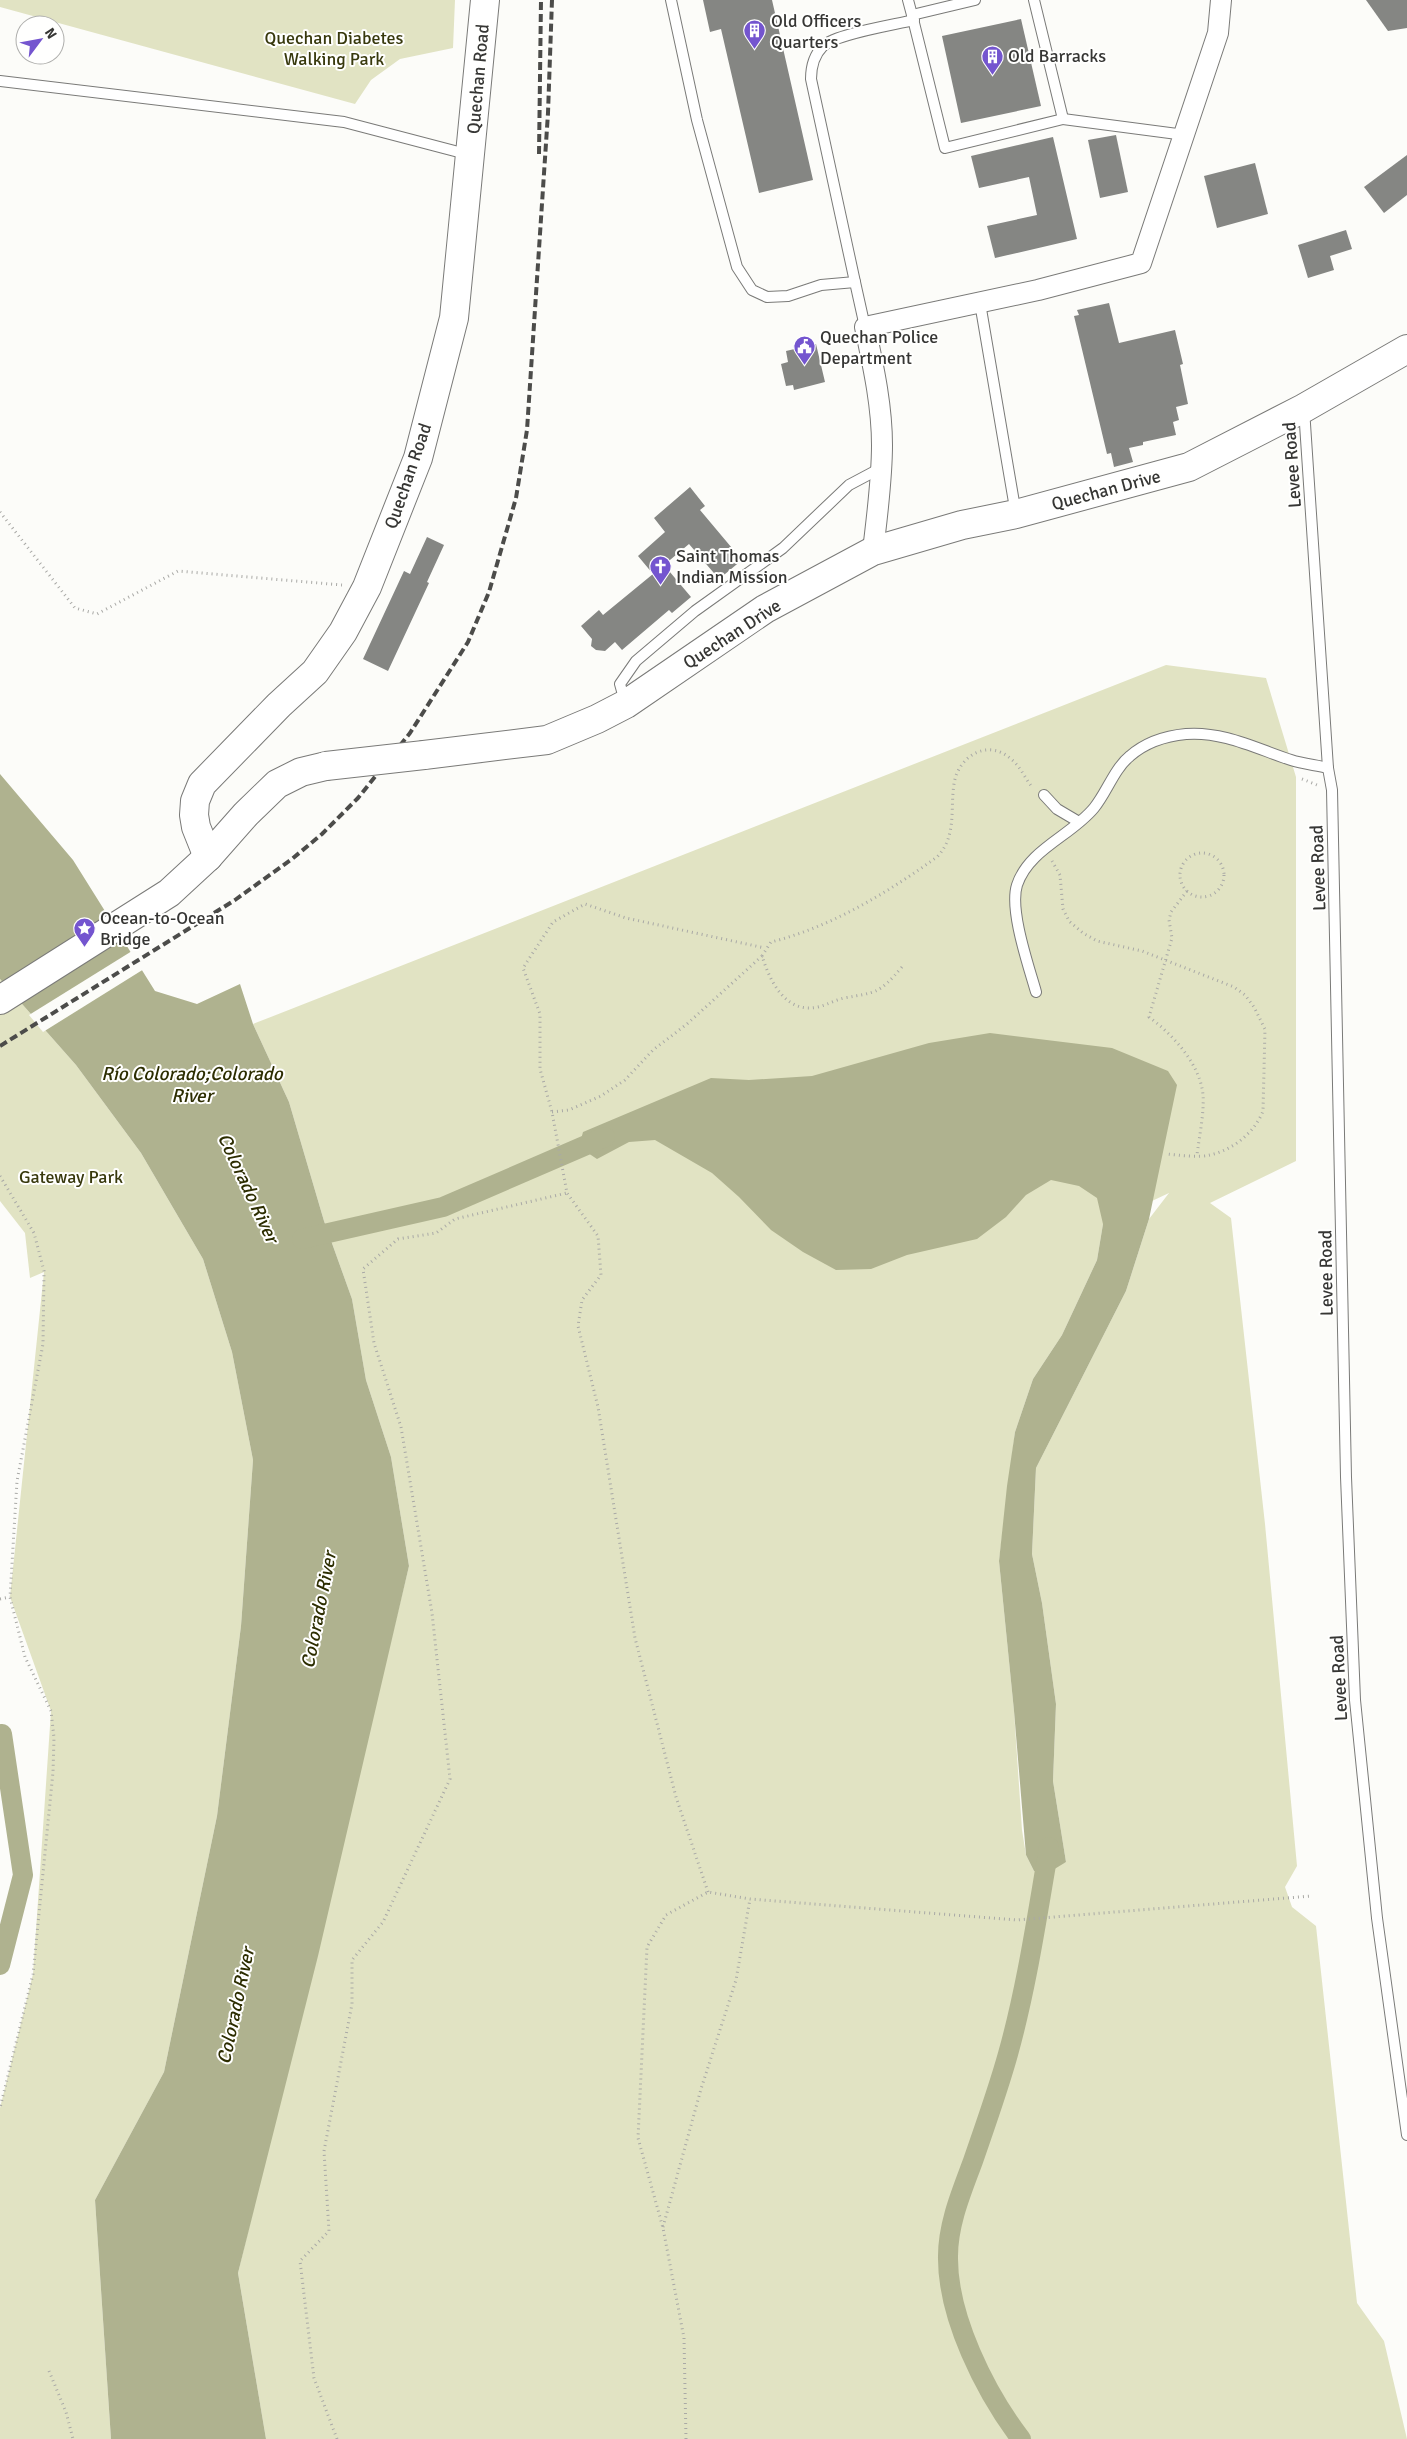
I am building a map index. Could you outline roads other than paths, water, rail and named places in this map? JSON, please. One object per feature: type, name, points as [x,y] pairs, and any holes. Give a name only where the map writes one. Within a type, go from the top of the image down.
[{"type":"street","name":"Quechan Road","points":[[208,857],[196,827],[194,815],[195,801],[202,784],[279,705],[315,672],[343,632],[367,587],[418,458],[454,318],[485,0]]},
{"type":"street","points":[[873,552],[882,443],[876,383],[865,327],[1038,290],[1140,263],[1185,135],[1218,33],[1221,0]]},
{"type":"street","name":"Quechan Drive","points":[[0,1000],[159,900],[208,857],[277,784],[301,772],[326,766],[547,740],[597,719],[626,704],[765,609],[873,552],[962,525],[1016,514],[1189,467],[1304,408],[1407,349]]},
{"type":"lane","points":[[671,0],[697,120],[737,268],[752,290],[767,297],[788,296],[821,285],[855,282]]},
{"type":"lane","points":[[908,0],[945,148],[1063,119],[1185,135]]},
{"type":"lane","points":[[865,327],[811,79],[811,68],[816,56],[824,45],[838,38],[975,0]]},
{"type":"lane","points":[[1034,0],[1063,119]]},
{"type":"lane","points":[[0,81],[344,122],[471,156]]},
{"type":"lane","points":[[980,303],[1016,514]]},
{"type":"lane","name":"Levee Road","points":[[1304,408],[1328,768],[1332,790],[1346,1477],[1355,1700],[1377,1918],[1407,2135]]},
{"type":"lane","points":[[626,704],[620,684],[636,661],[695,611],[782,548],[849,485],[881,468]]},
{"type":"lane","points":[[1036,992],[1015,904],[1017,886],[1033,859],[1093,809],[1129,756],[1160,739],[1186,734],[1209,734],[1263,749],[1292,761],[1328,768]]},
{"type":"lane","points":[[1044,796],[1057,809],[1079,822]]},
{"type":"water","name":"Río Colorado;Colorado River","points":[[0,774],[73,860],[155,991],[197,1004],[240,984],[253,1024],[289,1102],[324,1221],[352,1299],[366,1380],[391,1457],[409,1566],[318,1956],[238,2273],[266,2439],[111,2439],[95,2200],[164,2072],[217,1816],[241,1626],[253,1460],[232,1352],[203,1259],[141,1153],[76,1065],[0,979]]},
{"type":"water","points":[[990,1033],[1112,1048],[1168,1071],[1177,1085],[1149,1219],[1126,1291],[1036,1468],[1032,1554],[1042,1603],[1056,1704],[1053,1781],[1066,1862],[1048,1873],[1034,1871],[1026,1855],[999,1561],[1015,1432],[1033,1379],[1062,1335],[1097,1260],[1103,1224],[1097,1198],[1079,1186],[1051,1180],[1026,1195],[1006,1217],[977,1239],[907,1255],[871,1269],[836,1270],[803,1252],[771,1230],[712,1173],[655,1140],[629,1142],[597,1159],[579,1147],[583,1132],[711,1078],[749,1080],[812,1076],[929,1043]]},
{"type":"waterway","points":[[302,1239],[443,1207],[605,1137]]},
{"type":"waterway","points":[[0,1965],[23,1875],[2,1734]]},
{"type":"waterway","points":[[1021,2439],[994,2399],[961,2328],[949,2279],[948,2256],[950,2231],[956,2207],[996,2094],[1015,2028],[1031,1951],[1049,1847]]},
{"type":"railway","points":[[539,154],[541,0]]},
{"type":"railway","points":[[0,1046],[235,900],[292,859],[322,834],[358,798],[410,733],[468,642],[489,592],[516,498],[527,430],[548,113],[552,0]]},
{"type":"place","name":"Old Officers Quarters","points":[[755,50]]},
{"type":"place","name":"Old Barracks","points":[[992,75]]},
{"type":"place","name":"Quechan Police Department","points":[[804,366]]},
{"type":"place","name":"Saint Thomas Indian Mission","points":[[660,585]]},
{"type":"place","name":"Ocean-to-Ocean Bridge","points":[[84,947]]},
{"type":"park label","name":"Quechan Diabetes Walking Park","points":[[334,48]]},
{"type":"park label","name":"Gateway Park","points":[[71,1177]]},
{"type":"water label","name":"Colorado River","points":[[248,1188]]},
{"type":"water label","name":"Colorado River","points":[[319,1610]]},
{"type":"water label","name":"Colorado River","points":[[236,2006]]}]
